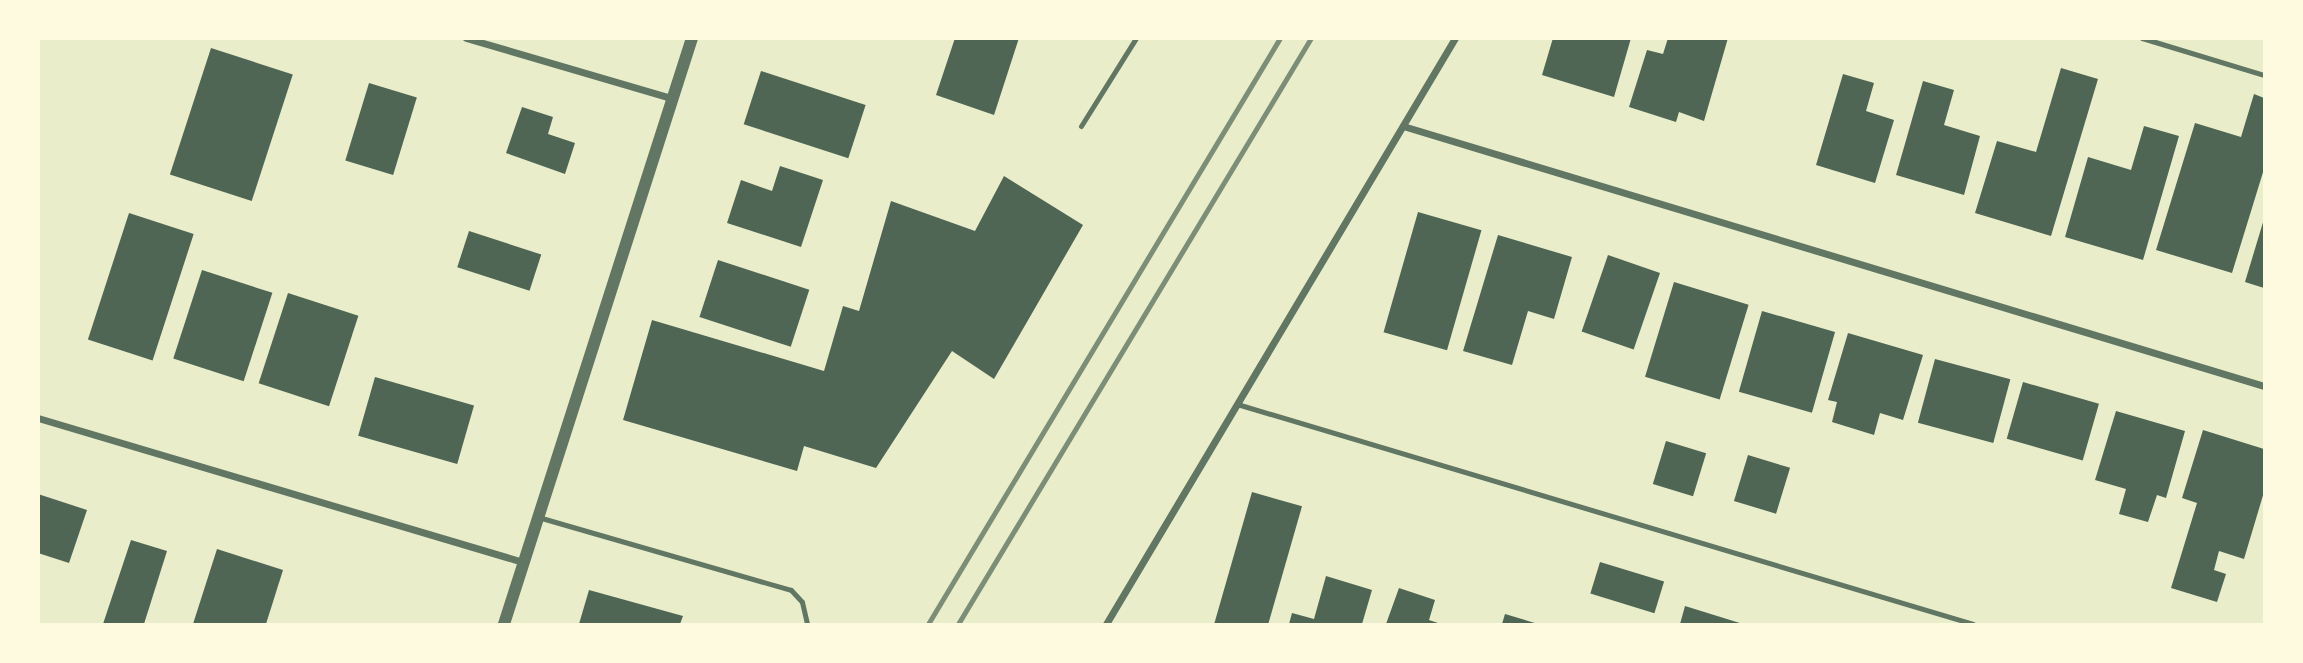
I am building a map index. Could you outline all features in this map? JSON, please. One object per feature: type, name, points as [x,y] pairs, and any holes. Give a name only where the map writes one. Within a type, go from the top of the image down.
[{"type":"street","points":[[466,38],[671,98]]},
{"type":"street","points":[[504,625],[692,38]]},
{"type":"street","points":[[1106,625],[1455,38]]},
{"type":"street","points":[[1403,126],[2264,386]]},
{"type":"street","points":[[38,418],[523,562]]},
{"type":"lane","points":[[1081,126],[1136,38]]},
{"type":"lane","points":[[2142,38],[2264,75]]},
{"type":"lane","points":[[1237,404],[1973,625]]},
{"type":"lane","points":[[538,517],[791,590],[802,602],[807,625]]},
{"type":"building","points":[[955,38],[1019,38],[994,115],[936,95]]},
{"type":"building","points":[[1553,38],[1631,38],[1614,97],[1542,75]]},
{"type":"building","points":[[1668,38],[1728,38],[1704,121],[1679,112],[1676,122],[1629,107],[1647,50],[1663,54]]},
{"type":"building","points":[[211,48],[293,75],[252,201],[170,174]]},
{"type":"building","points":[[2061,68],[2098,79],[2051,236],[1975,213],[1997,141],[2036,152]]},
{"type":"building","points":[[761,71],[866,105],[848,158],[744,124]]},
{"type":"building","points":[[1843,74],[1874,83],[1866,111],[1894,120],[1875,183],[1816,165]]},
{"type":"building","points":[[1923,81],[1954,90],[1944,125],[1980,136],[1964,195],[1896,175]]},
{"type":"building","points":[[369,83],[417,98],[393,175],[345,160]]},
{"type":"building","points":[[2254,94],[2264,98],[2264,169],[2232,273],[2156,250],[2195,123],[2241,137]]},
{"type":"building","points":[[522,107],[553,117],[548,134],[575,143],[565,174],[506,153]]},
{"type":"building","points":[[2144,126],[2179,136],[2143,260],[2065,237],[2088,157],[2131,170]]},
{"type":"building","points":[[780,166],[823,180],[801,247],[727,223],[741,180],[772,191]]},
{"type":"building","points":[[1004,176],[1083,225],[994,379],[952,351],[876,468],[804,446],[797,471],[623,420],[652,320],[824,371],[843,306],[859,311],[891,201],[975,231]]},
{"type":"building","points":[[1418,212],[1481,230],[1447,350],[1384,332]]},
{"type":"building","points":[[129,213],[194,234],[153,361],[88,339]]},
{"type":"building","points":[[2264,219],[2264,288],[2245,282]]},
{"type":"building","points":[[469,231],[541,254],[530,291],[457,267]]},
{"type":"building","points":[[1498,235],[1572,257],[1554,319],[1528,311],[1512,365],[1463,351]]},
{"type":"building","points":[[1608,255],[1660,273],[1634,349],[1582,332]]},
{"type":"building","points":[[718,260],[809,290],[791,347],[699,317]]},
{"type":"building","points":[[202,270],[272,293],[244,381],[173,358]]},
{"type":"building","points":[[1674,282],[1749,305],[1720,399],[1645,377]]},
{"type":"building","points":[[288,293],[358,316],[329,406],[259,383]]},
{"type":"building","points":[[1762,311],[1835,332],[1812,413],[1739,392]]},
{"type":"building","points":[[1848,333],[1923,355],[1903,420],[1880,413],[1874,435],[1832,422],[1837,402],[1828,400]]},
{"type":"building","points":[[1935,359],[2010,379],[1993,443],[1918,423]]},
{"type":"building","points":[[375,377],[474,405],[457,464],[358,436]]},
{"type":"building","points":[[2023,382],[2099,404],[2083,460],[2007,439]]},
{"type":"building","points":[[2116,411],[2185,431],[2166,498],[2157,495],[2148,522],[2119,514],[2126,489],[2095,480]]},
{"type":"building","points":[[2203,430],[2264,449],[2264,492],[2244,559],[2219,551],[2214,570],[2226,574],[2217,602],[2171,588],[2197,503],[2182,498]]},
{"type":"building","points":[[1666,441],[1706,453],[1693,496],[1653,484]]},
{"type":"building","points":[[1748,455],[1790,468],[1776,514],[1734,501]]},
{"type":"building","points":[[1252,492],[1302,506],[1268,624],[1214,624]]},
{"type":"building","points":[[38,494],[87,510],[69,563],[38,553]]},
{"type":"building","points":[[131,540],[167,551],[144,624],[103,624]]},
{"type":"building","points":[[217,549],[283,570],[266,624],[193,624]]},
{"type":"building","points":[[1600,562],[1664,582],[1654,613],[1590,594]]},
{"type":"building","points":[[1326,576],[1372,590],[1362,624],[1289,624],[1292,613],[1314,619]]},
{"type":"building","points":[[1399,588],[1435,600],[1429,620],[1441,624],[1386,624]]},
{"type":"building","points":[[589,590],[683,616],[680,624],[579,624]]},
{"type":"building","points":[[1685,606],[1743,624],[1680,624]]},
{"type":"building","points":[[1505,614],[1538,624],[1502,624]]},
{"type":"railway","points":[[928,624],[1280,38]]},
{"type":"railway","points":[[958,624],[1311,38]]}]
